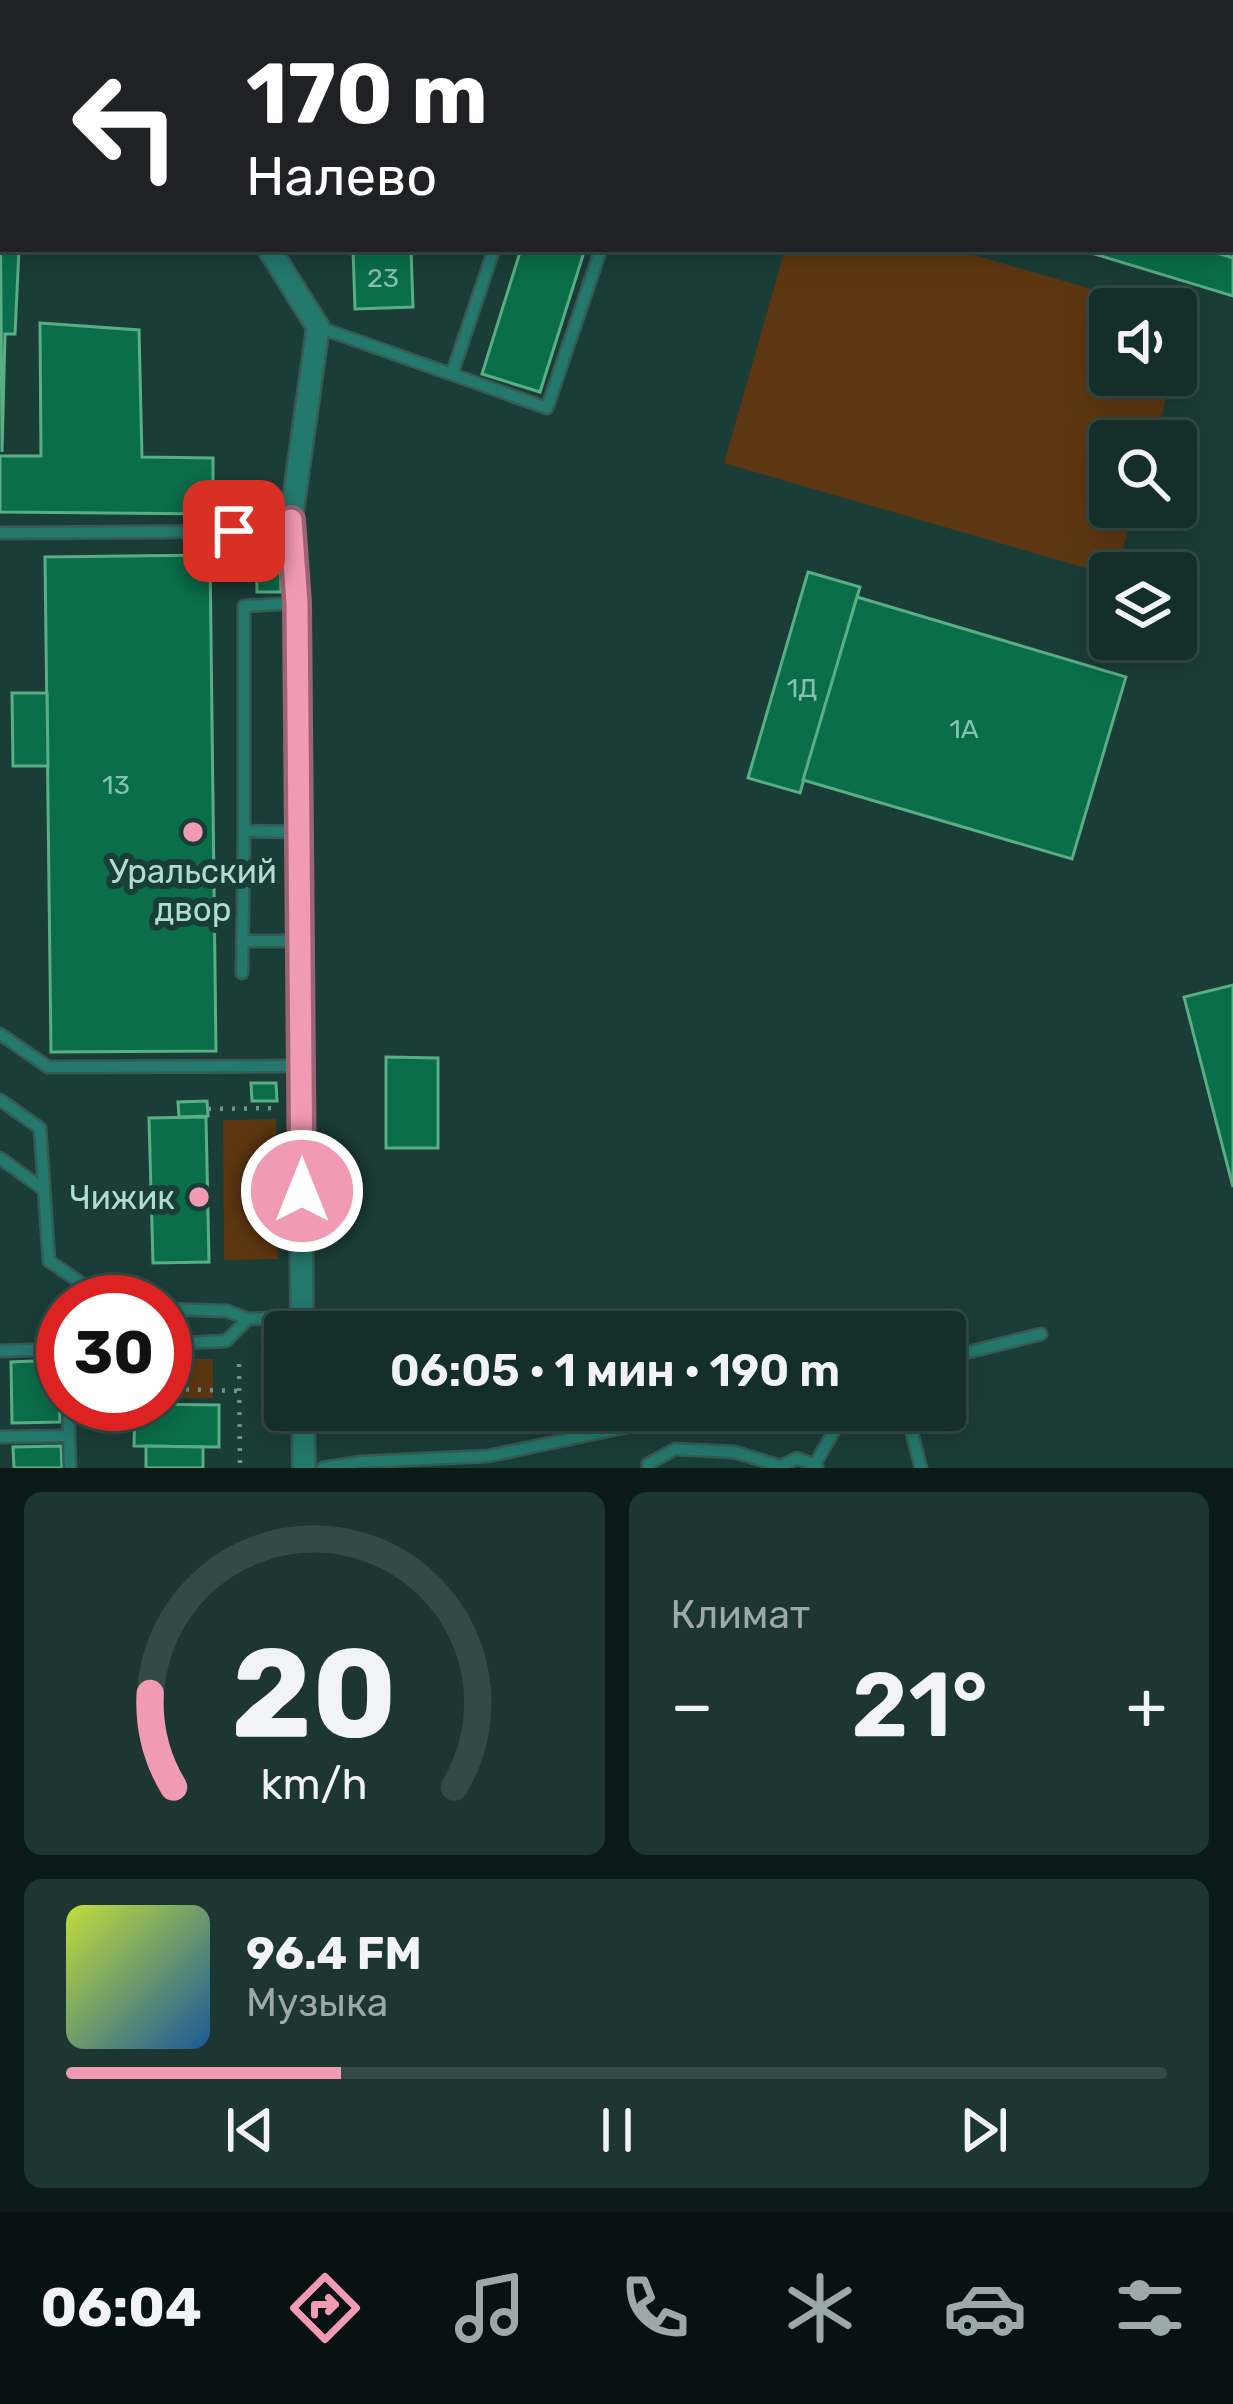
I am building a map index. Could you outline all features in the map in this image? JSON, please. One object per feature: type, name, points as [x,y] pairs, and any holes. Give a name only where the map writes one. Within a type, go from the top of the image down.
[{"type":"street","points":[[271,252],[318,327],[291,520],[297,603],[302,1311]]},
{"type":"street","points":[[303,1431],[304,1468]]},
{"type":"lane","points":[[452,374],[493,252]]},
{"type":"lane","points":[[318,327],[547,407],[601,252]]},
{"type":"lane","points":[[0,533],[280,531],[291,520]]},
{"type":"lane","points":[[242,973],[244,606],[297,603]]},
{"type":"lane","points":[[244,831],[299,832]]},
{"type":"lane","points":[[242,941],[299,940]]},
{"type":"lane","points":[[0,1034],[48,1067],[302,1066]]},
{"type":"lane","points":[[0,1100],[40,1128],[49,1262],[69,1275]]},
{"type":"lane","points":[[0,1158],[43,1189]]},
{"type":"lane","points":[[192,1310],[227,1311],[264,1320]]},
{"type":"lane","points":[[192,1343],[226,1341],[248,1319]]},
{"type":"lane","points":[[966,1353],[1041,1334]]},
{"type":"lane","points":[[0,1351],[36,1350]]},
{"type":"lane","points":[[69,1431],[70,1468]]},
{"type":"lane","points":[[323,1468],[488,1456],[608,1431]]},
{"type":"lane","points":[[648,1468],[675,1448],[735,1452],[779,1467],[797,1458],[817,1466],[834,1431]]},
{"type":"lane","points":[[912,1431],[921,1468]]},
{"type":"lane","points":[[0,1437],[69,1436]]},
{"type":"path","points":[[208,1109],[286,1108]]},
{"type":"path","points":[[239,1364],[240,1468]]},
{"type":"path","points":[[192,1389],[239,1390]]},
{"type":"shaded area","points":[[784,252],[963,252],[1089,288],[1089,396],[1167,396],[1160,420],[1089,420],[1089,528],[1129,528],[1122,552],[1089,552],[1089,569],[724,463]]},
{"type":"shaded area","points":[[276,1119],[278,1259],[224,1260],[223,1120]]},
{"type":"shaded area","points":[[192,1359],[213,1359],[213,1398],[192,1398]]},
{"type":"building","points":[[1,252],[19,252],[15,334],[5,334],[2,452]]},
{"type":"building","points":[[353,252],[411,252],[413,307],[355,309]]},
{"type":"building","points":[[520,252],[584,252],[540,392],[482,374]]},
{"type":"building","points":[[1088,252],[1214,252],[1233,258],[1233,296]]},
{"type":"building","points":[[40,323],[139,330],[142,457],[213,458],[213,514],[0,512],[0,456],[41,456]]},
{"type":"building","points":[[256,544],[280,544],[281,592],[257,592]]},
{"type":"building","points":[[210,555],[216,1051],[51,1052],[45,557]]},
{"type":"building","points":[[808,572],[860,587],[800,793],[748,778]]},
{"type":"building","points":[[857,597],[1126,677],[1072,859],[803,780]]},
{"type":"building","points":[[12,693],[47,693],[48,766],[13,766]]},
{"type":"building","points":[[1233,985],[1233,1187],[1184,997]]},
{"type":"building","points":[[386,1057],[438,1058],[438,1148],[386,1148]]},
{"type":"building","points":[[251,1083],[276,1083],[277,1101],[252,1101]]},
{"type":"building","points":[[207,1101],[208,1116],[179,1117],[178,1102]]},
{"type":"building","points":[[206,1117],[209,1262],[153,1263],[149,1118]]},
{"type":"building","points":[[36,1361],[36,1422],[12,1423],[11,1362]]},
{"type":"building","points":[[192,1405],[219,1405],[219,1447],[134,1446],[134,1431],[192,1431]]},
{"type":"building","points":[[61,1446],[62,1468],[14,1468],[13,1447]]},
{"type":"building","points":[[146,1446],[203,1447],[203,1468],[146,1468]]},
{"type":"place","name":"Уральский двор","points":[[193,832]]},
{"type":"place","name":"Чижик","points":[[199,1197]]},
{"type":"route","points":[[234,531],[280,531],[291,520],[297,603],[302,1191]]}]
